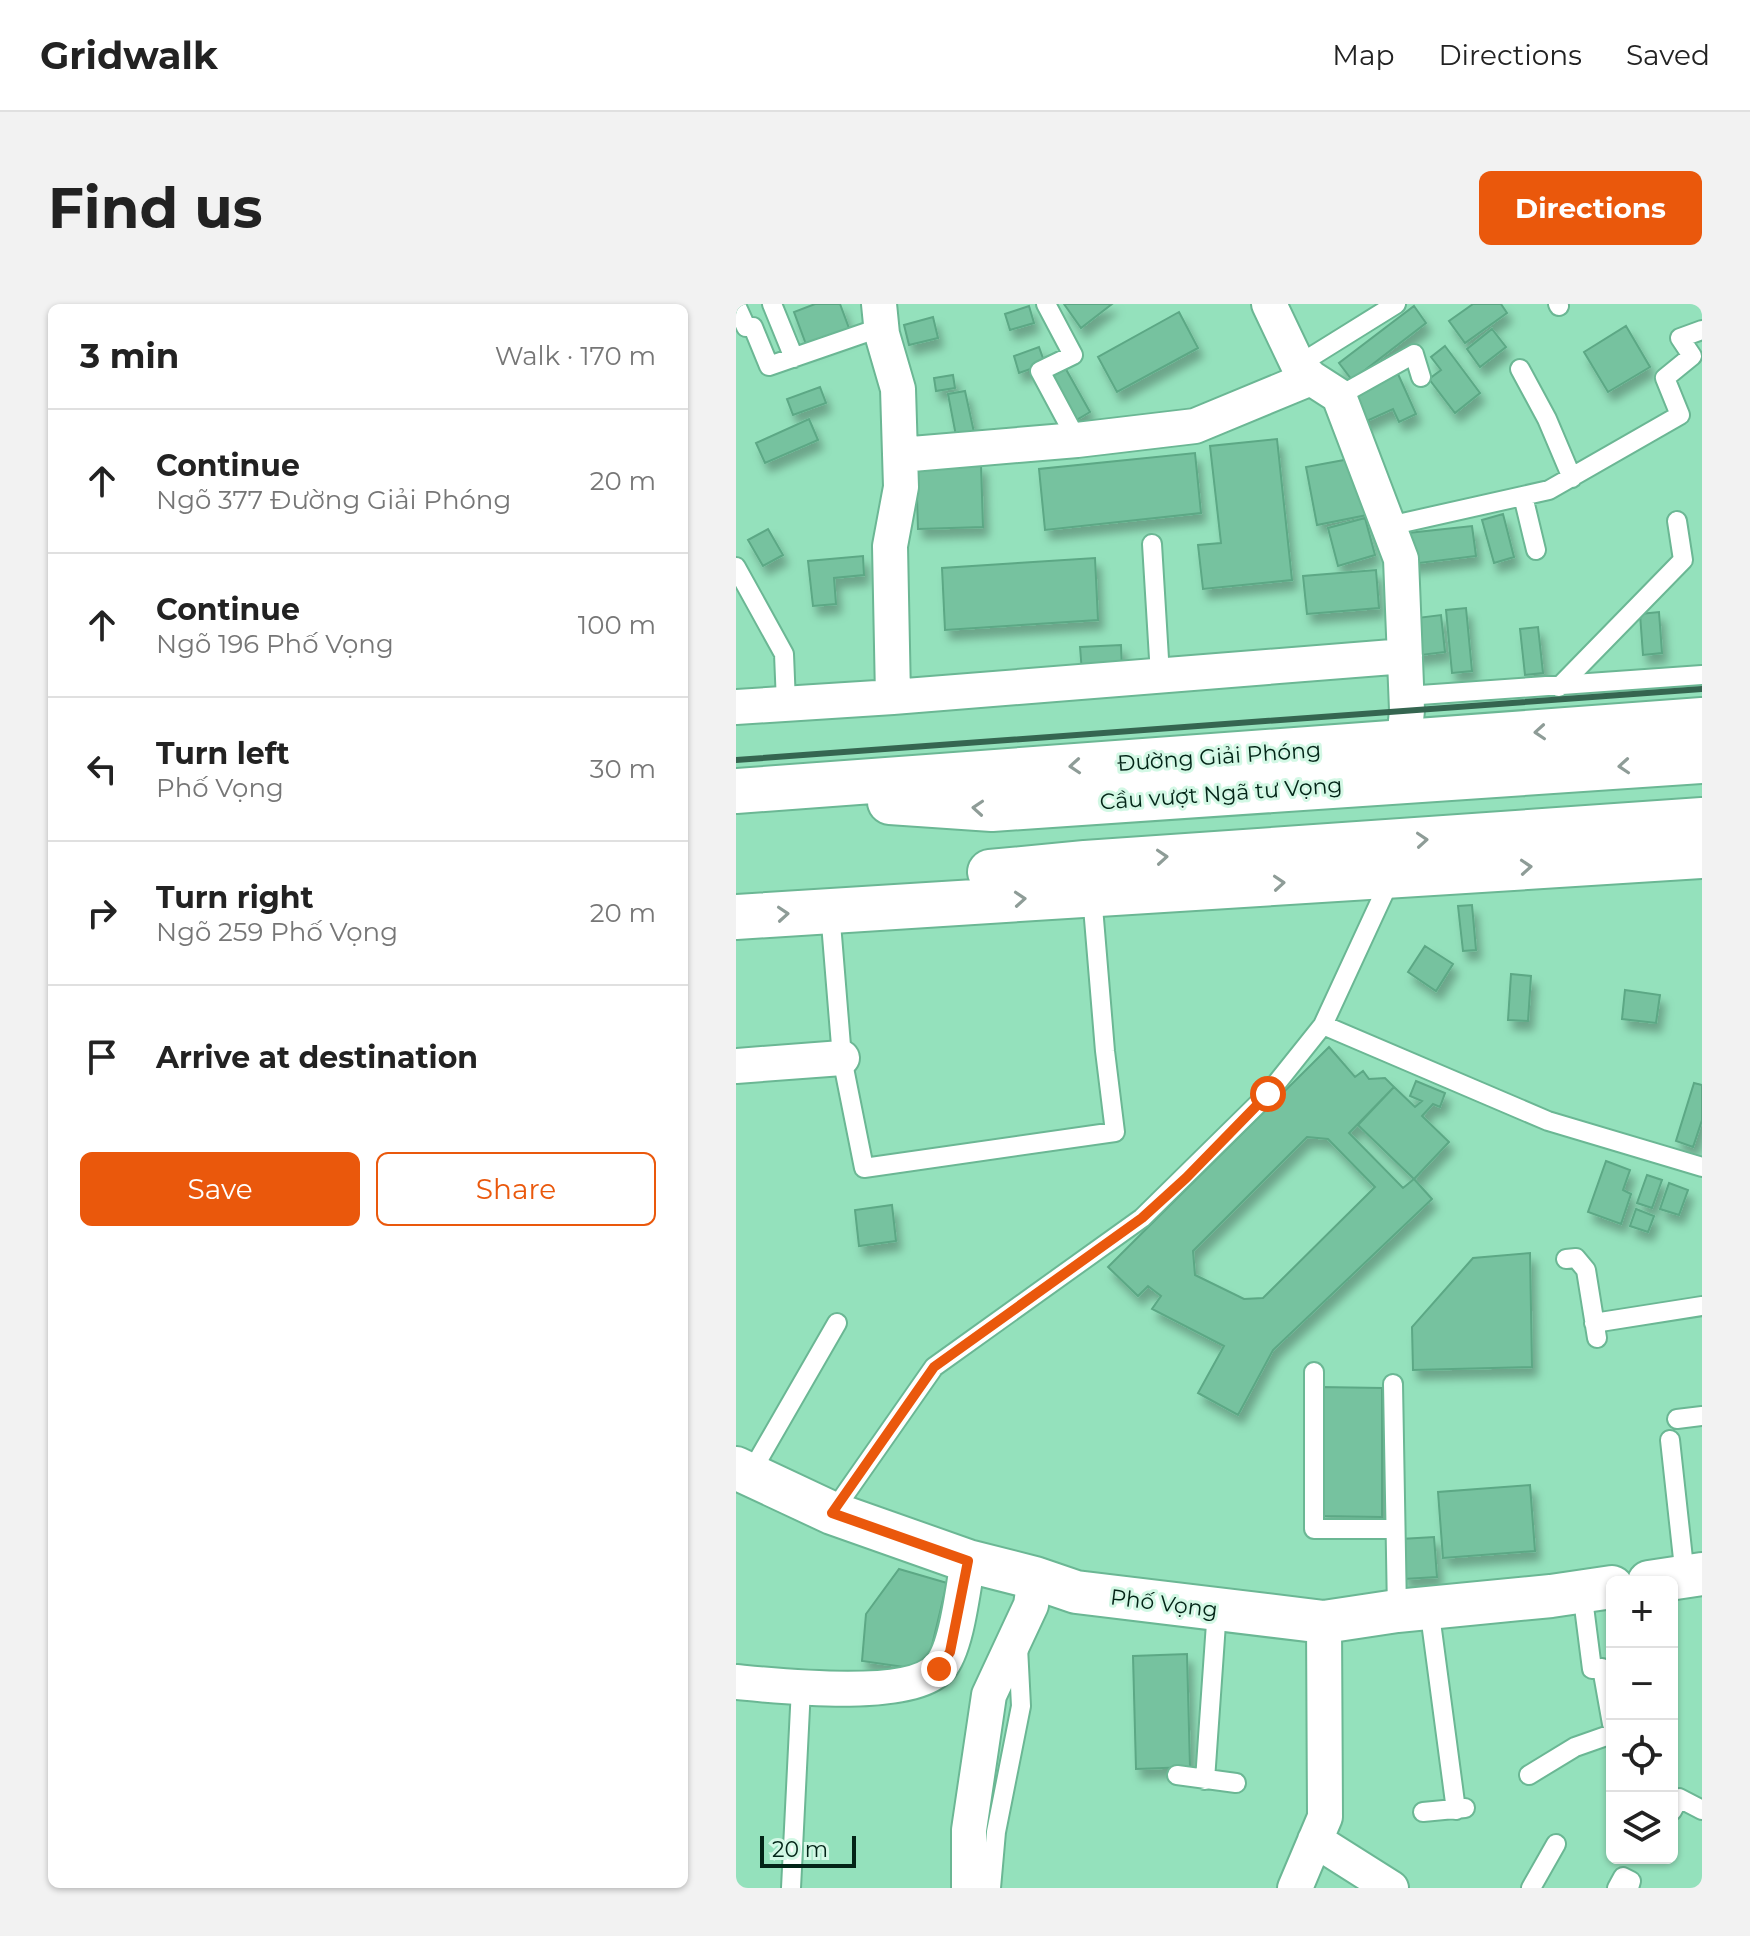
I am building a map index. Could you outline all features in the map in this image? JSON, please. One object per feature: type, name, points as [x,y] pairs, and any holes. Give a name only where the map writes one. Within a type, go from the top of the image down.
[{"type":"main road","name":"Đường Giải Phóng","points":[[738,790],[1702,720]]},
{"type":"main road","name":"Cầu vượt Ngã tư Vọng","points":[[738,790],[992,809],[1702,761]]},
{"type":"main road","points":[[1088,879],[1702,820]]},
{"type":"main road","points":[[736,917],[830,911],[995,871],[1088,879],[1392,876],[1702,856]]},
{"type":"street","points":[[1269,304],[1316,380],[1389,526],[1401,559],[1406,696],[1404,742]]},
{"type":"street","points":[[881,315],[898,389],[901,487],[881,526],[890,546],[893,697]]},
{"type":"street","points":[[900,455],[1195,426],[1316,380]]},
{"type":"street","points":[[736,707],[1405,656]]},
{"type":"street","points":[[736,1066],[842,1058]]},
{"type":"street","name":"Phố Vọng","points":[[743,1471],[832,1513],[968,1561],[1076,1592],[1324,1622],[1597,1589]]},
{"type":"street","points":[[736,1682],[801,1688],[886,1687],[922,1679],[939,1669],[950,1652],[968,1561]]},
{"type":"street","points":[[969,1888],[969,1830],[989,1695],[1031,1605],[1035,1578]]},
{"type":"street","points":[[1295,1888],[1325,1817],[1324,1622]]},
{"type":"street","points":[[1315,1840],[1391,1888]]},
{"type":"lane","points":[[772,304],[794,358]]},
{"type":"lane","points":[[1046,304],[1073,355],[1040,371],[1077,440]]},
{"type":"lane","points":[[1316,380],[1396,304]]},
{"type":"lane","points":[[736,305],[746,327],[753,327],[769,366],[794,358],[881,315]]},
{"type":"lane","points":[[1389,526],[1549,490],[1680,415],[1665,378],[1692,356],[1680,338],[1702,330]]},
{"type":"lane","points":[[1316,380],[1414,354],[1421,377]]},
{"type":"lane","points":[[1520,369],[1547,419],[1572,478]]},
{"type":"lane","points":[[1523,496],[1536,550]]},
{"type":"lane","points":[[1559,687],[1683,560],[1677,521]]},
{"type":"lane","points":[[1152,544],[1160,675]]},
{"type":"lane","points":[[736,567],[792,653],[786,703]]},
{"type":"lane","points":[[1406,696],[1702,675]]},
{"type":"lane","points":[[832,1513],[934,1367],[1142,1218],[1268,1094],[1323,1025],[1392,876]]},
{"type":"lane","points":[[830,911],[842,1058],[864,1168],[1115,1132],[1088,879]]},
{"type":"lane","points":[[1323,1025],[1548,1121],[1702,1167]]},
{"type":"lane","points":[[1566,1259],[1576,1258],[1586,1270],[1595,1330],[1702,1306]]},
{"type":"lane","points":[[743,1471],[837,1323]]},
{"type":"lane","points":[[1314,1372],[1314,1529],[1394,1529]]},
{"type":"lane","points":[[1393,1384],[1394,1529],[1462,1809],[1423,1812]]},
{"type":"lane","points":[[1677,1419],[1702,1416]]},
{"type":"lane","points":[[1670,1440],[1679,1578]]},
{"type":"lane","points":[[1597,1589],[1592,1669],[1602,1668],[1611,1720]]},
{"type":"lane","points":[[1205,1780],[1217,1609]]},
{"type":"lane","points":[[991,1888],[996,1832],[1021,1706],[1017,1636]]},
{"type":"lane","points":[[791,1888],[801,1688]]},
{"type":"lane","points":[[1529,1775],[1575,1747],[1606,1736]]},
{"type":"lane","points":[[1177,1775],[1236,1783]]},
{"type":"lane","points":[[1678,1800],[1702,1810]]},
{"type":"lane","points":[[1531,1888],[1556,1844]]},
{"type":"lane","points":[[1617,1888],[1623,1877],[1631,1881],[1629,1888]]},
{"type":"building","points":[[815,304],[840,304],[850,331],[807,347],[794,312]]},
{"type":"building","points":[[1064,304],[1112,304],[1081,328]]},
{"type":"building","points":[[1473,304],[1501,304],[1507,313],[1465,343],[1449,321]]},
{"type":"building","points":[[1029,306],[1034,323],[1010,330],[1005,314]]},
{"type":"building","points":[[1414,306],[1426,323],[1352,380],[1339,363]]},
{"type":"building","points":[[1179,312],[1198,348],[1117,392],[1098,357]]},
{"type":"building","points":[[933,317],[938,338],[909,345],[904,325]]},
{"type":"building","points":[[1626,326],[1650,367],[1608,392],[1584,352]]},
{"type":"building","points":[[1492,329],[1506,347],[1480,367],[1467,349]]},
{"type":"building","points":[[1445,346],[1480,393],[1455,413],[1429,379],[1441,370],[1431,357]]},
{"type":"building","points":[[1039,347],[1045,364],[1019,373],[1014,356]]},
{"type":"building","points":[[1063,364],[1090,412],[1073,422],[1046,373]]},
{"type":"building","points":[[1398,374],[1416,414],[1399,422],[1393,409],[1360,424],[1347,398]]},
{"type":"building","points":[[953,375],[955,388],[936,391],[934,378]]},
{"type":"building","points":[[820,387],[826,403],[793,415],[787,399]]},
{"type":"building","points":[[965,391],[975,437],[957,441],[948,394]]},
{"type":"building","points":[[809,419],[818,440],[765,463],[756,443]]},
{"type":"building","points":[[1277,439],[1292,580],[1203,589],[1198,545],[1221,543],[1210,446]]},
{"type":"building","points":[[1195,453],[1201,513],[1045,530],[1039,469]]},
{"type":"building","points":[[1355,458],[1367,515],[1317,525],[1306,467]]},
{"type":"building","points":[[981,464],[983,527],[918,529],[916,466]]},
{"type":"building","points":[[1503,514],[1514,557],[1494,563],[1482,520]]},
{"type":"building","points":[[1365,518],[1375,555],[1338,566],[1328,528]]},
{"type":"building","points":[[1472,526],[1476,556],[1403,565],[1399,534]]},
{"type":"building","points":[[768,529],[783,555],[763,566],[748,540]]},
{"type":"building","points":[[863,556],[864,575],[834,578],[836,604],[813,606],[808,561]]},
{"type":"building","points":[[1095,558],[1098,620],[945,630],[942,568]]},
{"type":"building","points":[[1376,570],[1379,608],[1307,614],[1303,576]]},
{"type":"building","points":[[1466,608],[1472,671],[1452,673],[1446,610]]},
{"type":"building","points":[[1659,612],[1662,653],[1643,655],[1640,614]]},
{"type":"building","points":[[1441,615],[1445,652],[1413,656],[1409,619]]},
{"type":"building","points":[[1538,627],[1543,673],[1525,675],[1520,629]]},
{"type":"building","points":[[1121,645],[1122,670],[1082,672],[1080,647]]},
{"type":"building","points":[[1472,905],[1476,950],[1463,951],[1458,906]]},
{"type":"building","points":[[1425,946],[1453,964],[1436,991],[1408,972]]},
{"type":"building","points":[[1511,974],[1531,976],[1528,1021],[1508,1020]]},
{"type":"building","points":[[1625,990],[1660,995],[1656,1023],[1622,1019]]},
{"type":"building","points":[[1329,1047],[1355,1077],[1363,1071],[1369,1079],[1385,1078],[1394,1087],[1349,1133],[1403,1188],[1414,1179],[1432,1199],[1273,1350],[1238,1415],[1198,1393],[1224,1346],[1152,1309],[1161,1296],[1148,1286],[1138,1296],[1108,1267]],"holes":[[[1307,1137],[1328,1139],[1375,1187],[1263,1298],[1244,1299],[1195,1275],[1193,1251]]]},
{"type":"building","points":[[1416,1081],[1445,1093],[1440,1107],[1433,1104],[1422,1116],[1449,1142],[1414,1179],[1358,1125],[1394,1087],[1415,1107],[1422,1101],[1410,1096]]},
{"type":"building","points":[[1694,1083],[1702,1085],[1702,1120],[1693,1147],[1676,1141]]},
{"type":"building","points":[[1606,1161],[1630,1170],[1623,1190],[1631,1194],[1621,1224],[1588,1212]]},
{"type":"building","points":[[1647,1175],[1662,1180],[1652,1208],[1637,1203]]},
{"type":"building","points":[[1669,1183],[1688,1190],[1679,1215],[1660,1209]]},
{"type":"building","points":[[892,1205],[896,1241],[859,1246],[855,1210]]},
{"type":"building","points":[[1636,1209],[1654,1216],[1648,1232],[1630,1226]]},
{"type":"building","points":[[1530,1253],[1532,1367],[1413,1370],[1412,1327],[1473,1258]]},
{"type":"building","points":[[1320,1387],[1382,1388],[1382,1517],[1320,1516]]},
{"type":"building","points":[[1530,1485],[1535,1551],[1443,1558],[1438,1492]]},
{"type":"building","points":[[1434,1537],[1437,1577],[1404,1579],[1401,1539]]},
{"type":"building","points":[[899,1569],[947,1583],[929,1658],[911,1668],[862,1661],[866,1614]]},
{"type":"building","points":[[1187,1654],[1190,1767],[1136,1769],[1133,1656]]},
{"type":"railway","points":[[736,760],[1702,689]]},
{"type":"route","points":[[939,1669],[950,1652],[968,1561],[832,1513],[934,1367],[1142,1218],[1268,1094]]}]
